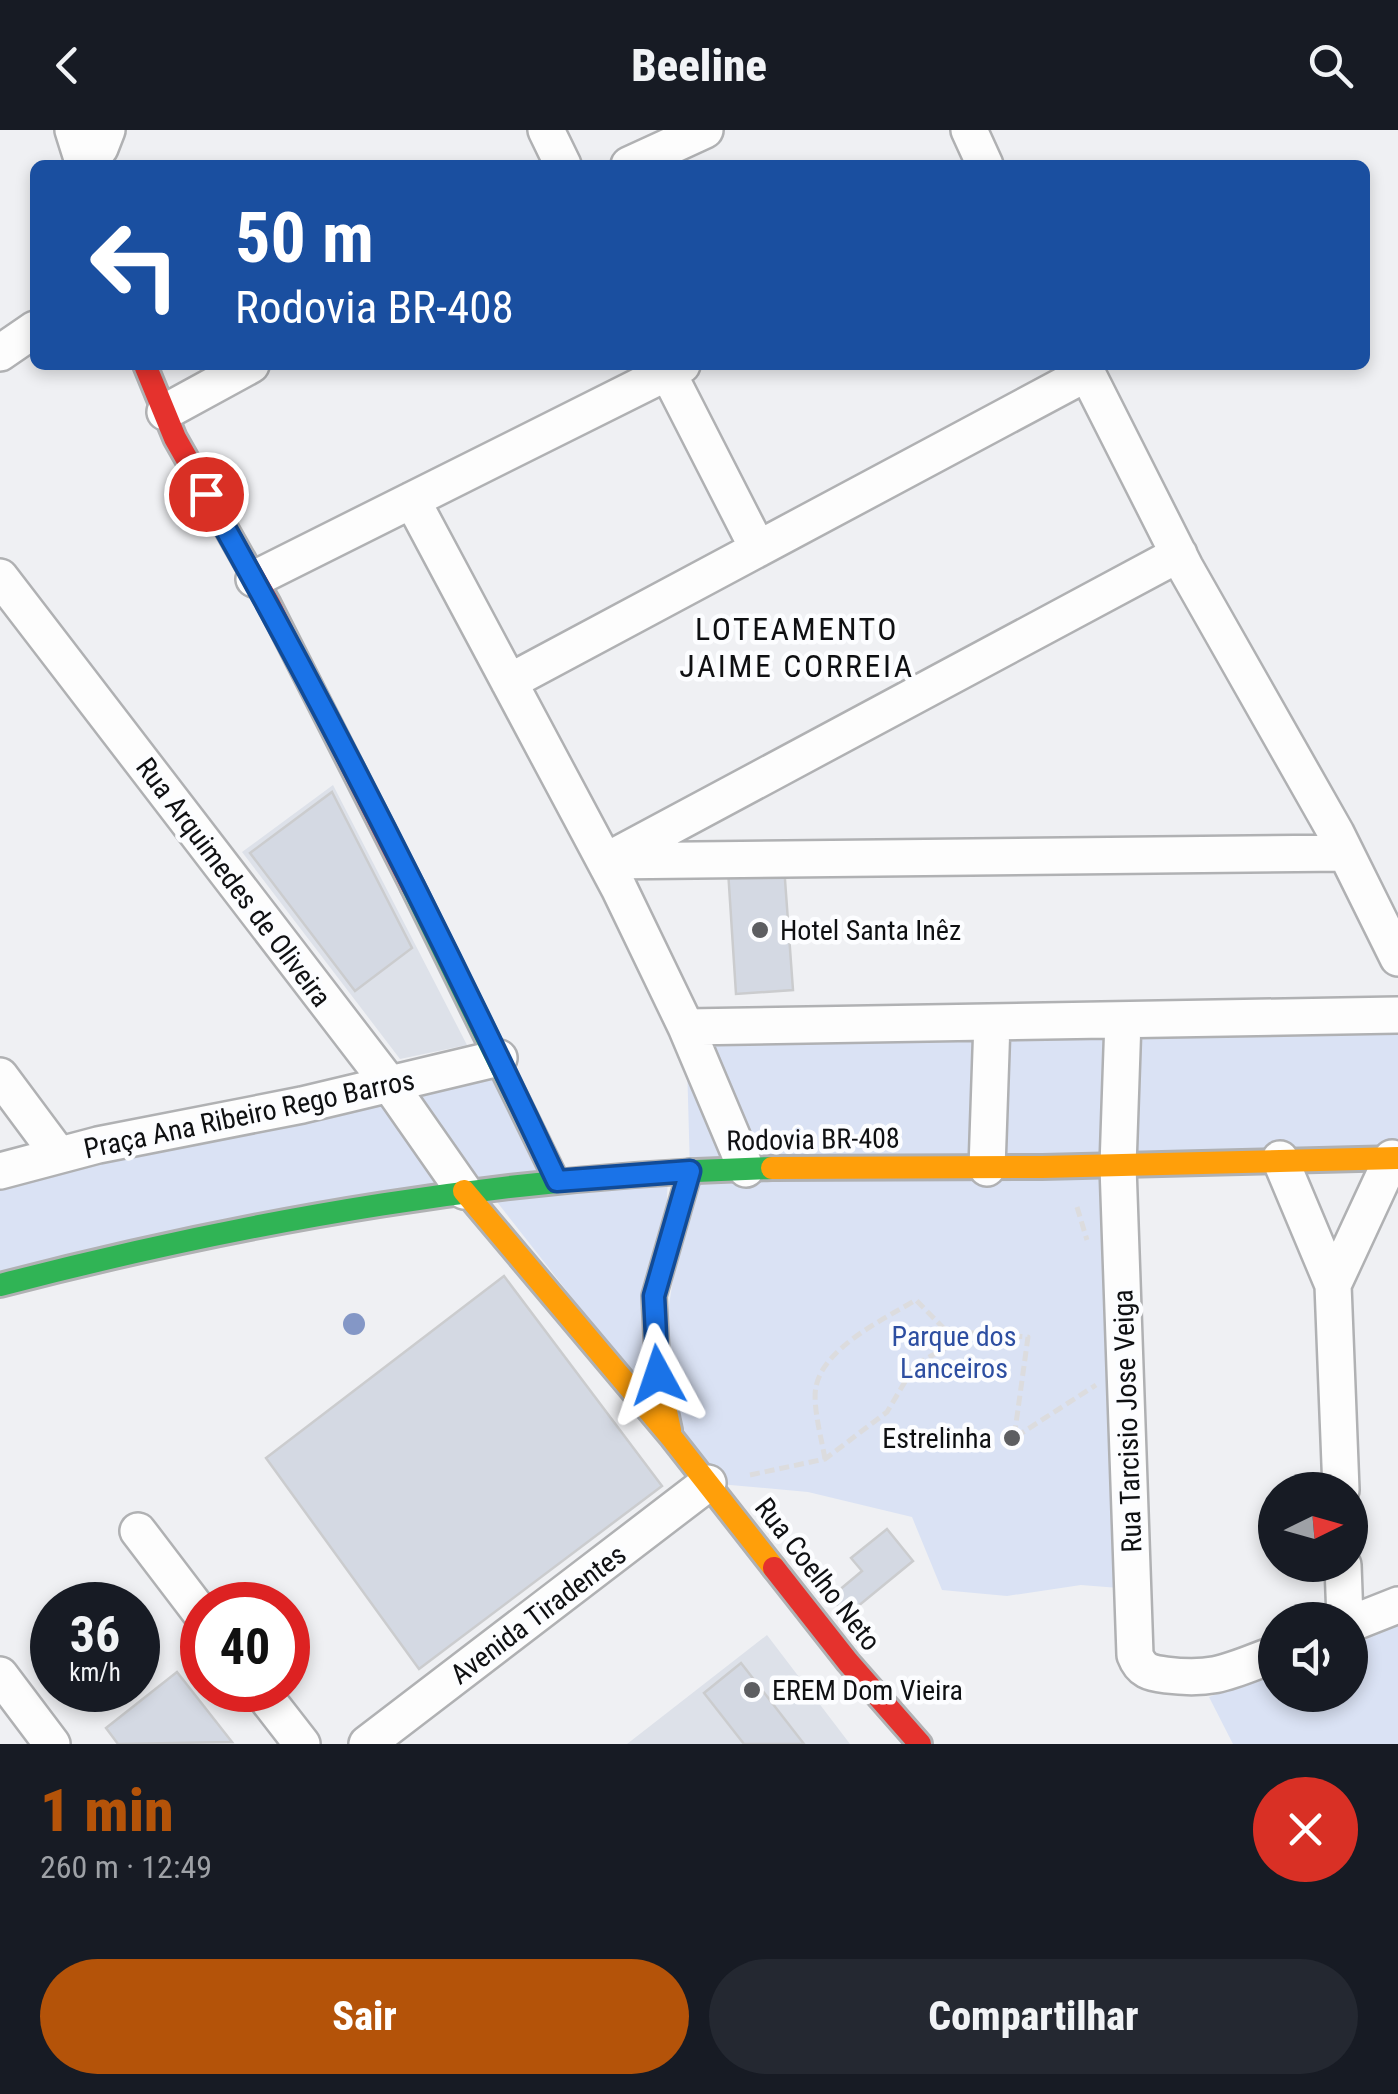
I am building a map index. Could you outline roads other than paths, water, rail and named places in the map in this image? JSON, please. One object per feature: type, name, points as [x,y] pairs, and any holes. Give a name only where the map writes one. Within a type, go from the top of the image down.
[{"type":"street","points":[[72,130],[82,160]]},
{"type":"street","points":[[89,160],[100,148],[107,130]]},
{"type":"street","points":[[546,130],[561,160]]},
{"type":"street","points":[[640,160],[705,130]]},
{"type":"street","points":[[969,130],[983,160]]},
{"type":"street","points":[[0,354],[30,332]]},
{"type":"street","points":[[147,370],[174,438],[254,579],[499,1058],[557,1181]]},
{"type":"street","points":[[164,412],[243,370]]},
{"type":"street","points":[[254,579],[667,370]]},
{"type":"street","points":[[672,370],[758,549]]},
{"type":"street","points":[[509,682],[1083,370]]},
{"type":"street","points":[[1086,370],[1178,554],[1346,853],[1398,958]]},
{"type":"street","points":[[412,500],[605,862],[686,1028],[746,1169]]},
{"type":"street","points":[[605,862],[1178,554]]},
{"type":"street","name":"Rua Arquimedes de Oliveira","points":[[0,577],[390,1085],[464,1191]]},
{"type":"street","points":[[605,862],[1346,853]]},
{"type":"street","points":[[686,1028],[1398,1014]]},
{"type":"street","name":"Rua Tarcisio Jose Veiga","points":[[1123,1020],[1118,1166],[1135,1655],[1138,1665],[1148,1672],[1200,1679],[1258,1661]]},
{"type":"street","points":[[988,1168],[992,1022]]},
{"type":"street","name":"Praça Ana Ribeiro Rego Barros","points":[[0,1171],[58,1154],[390,1085],[499,1058]]},
{"type":"street","points":[[0,1076],[58,1154]]},
{"type":"street","points":[[1333,1285],[1395,1158]]},
{"type":"street","name":"Rodovia BR-408","points":[[0,1285],[121,1252],[339,1207],[557,1181],[746,1169],[1118,1166],[1395,1158]]},
{"type":"street","points":[[1280,1159],[1333,1285],[1339,1472]]},
{"type":"street","name":"Rua Coelho Neto","points":[[672,1438],[658,1375],[654,1296],[690,1171]]},
{"type":"street","name":"Rua Coelho Neto","points":[[464,1191],[672,1438],[848,1662],[920,1744]]},
{"type":"street","name":"Avenida Tiradentes","points":[[367,1744],[708,1484]]},
{"type":"street","points":[[138,1532],[180,1586]]},
{"type":"street","points":[[1368,1615],[1398,1604]]},
{"type":"street","points":[[0,1675],[52,1744]]},
{"type":"street","points":[[277,1712],[302,1744]]},
{"type":"place","name":"Hotel Santa Inêz","points":[[760,930]]},
{"type":"place","name":"Estrelinha","points":[[1012,1438]]},
{"type":"place","name":"EREM Dom Vieira","points":[[752,1690]]},
{"type":"district","name":"LOTEAMENTO JAIME CORREIA","points":[[797,648]]},
{"type":"park label","name":"Parque dos Lanceiros","points":[[954,1352]]}]
